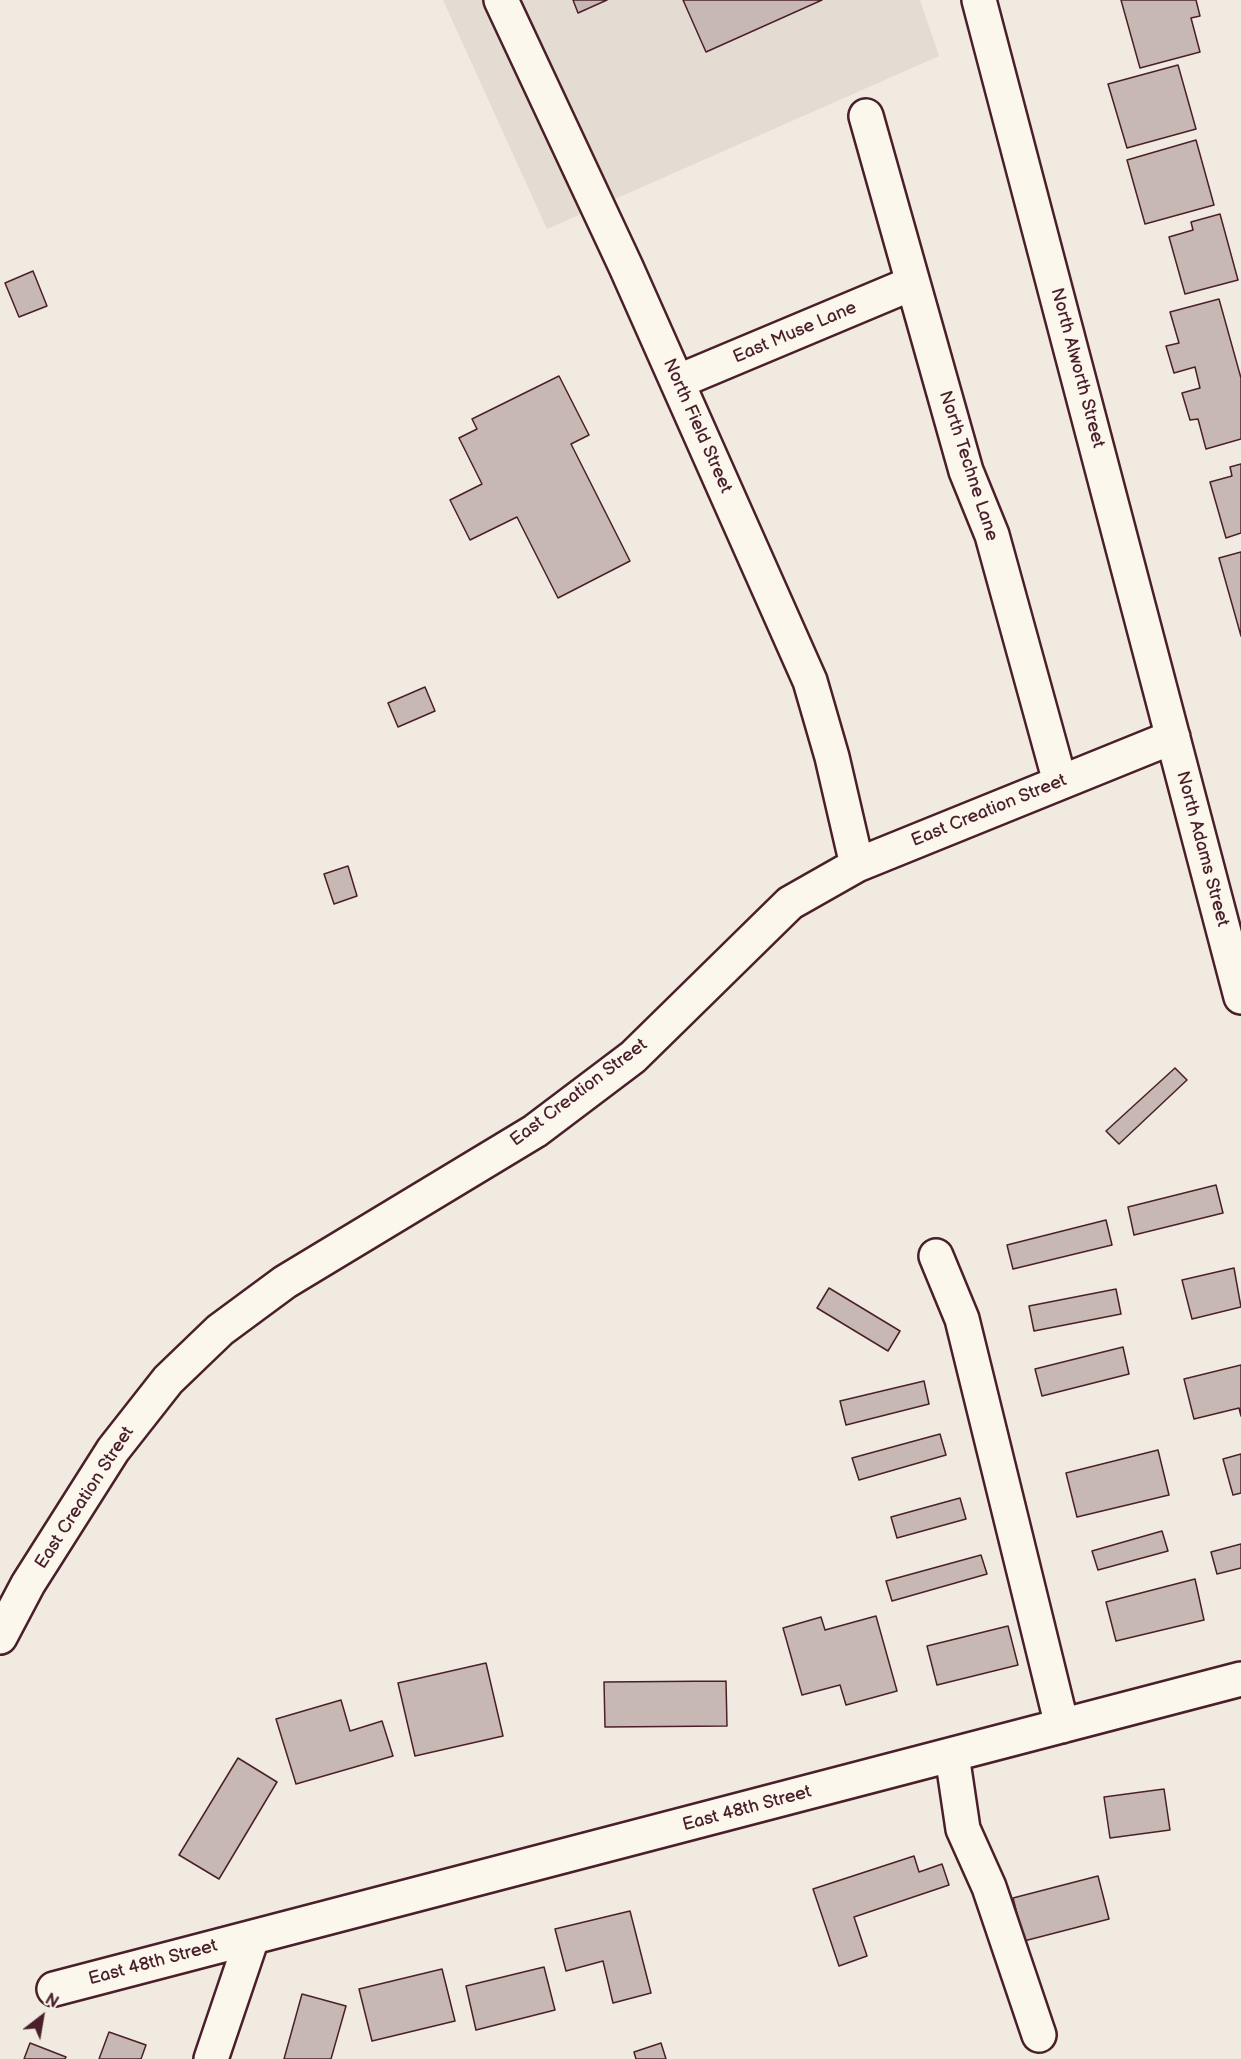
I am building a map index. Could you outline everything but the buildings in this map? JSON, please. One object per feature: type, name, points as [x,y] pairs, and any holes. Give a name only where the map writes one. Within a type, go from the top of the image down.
[{"type":"street","name":"North Field Street","points":[[501,0],[677,382],[810,681],[832,757],[856,865]]},
{"type":"street","name":"North Alworth Street","points":[[979,0],[1173,737]]},
{"type":"street","name":"North Techne Lane","points":[[866,116],[966,471],[992,535],[1060,782]]},
{"type":"street","name":"East Muse Lane","points":[[677,382],[914,284]]},
{"type":"street","name":"East Creation Street","points":[[0,1637],[28,1584],[113,1450],[168,1380],[220,1330],[285,1282],[535,1131],[633,1057],[790,903],[856,865],[1173,737]]},
{"type":"street","name":"North Adams Street","points":[[1173,737],[1241,997]]},
{"type":"street","points":[[936,1256],[962,1319],[1062,1726]]},
{"type":"street","name":"East 48th Street","points":[[54,1989],[1241,1679]]},
{"type":"street","points":[[952,1755],[963,1829],[989,1887],[1039,2035]]},
{"type":"street","name":"East 48th Street","points":[[211,2059],[252,1938]]},
{"type":"shaded area","points":[[443,0],[920,0],[939,56],[547,229]]}]
